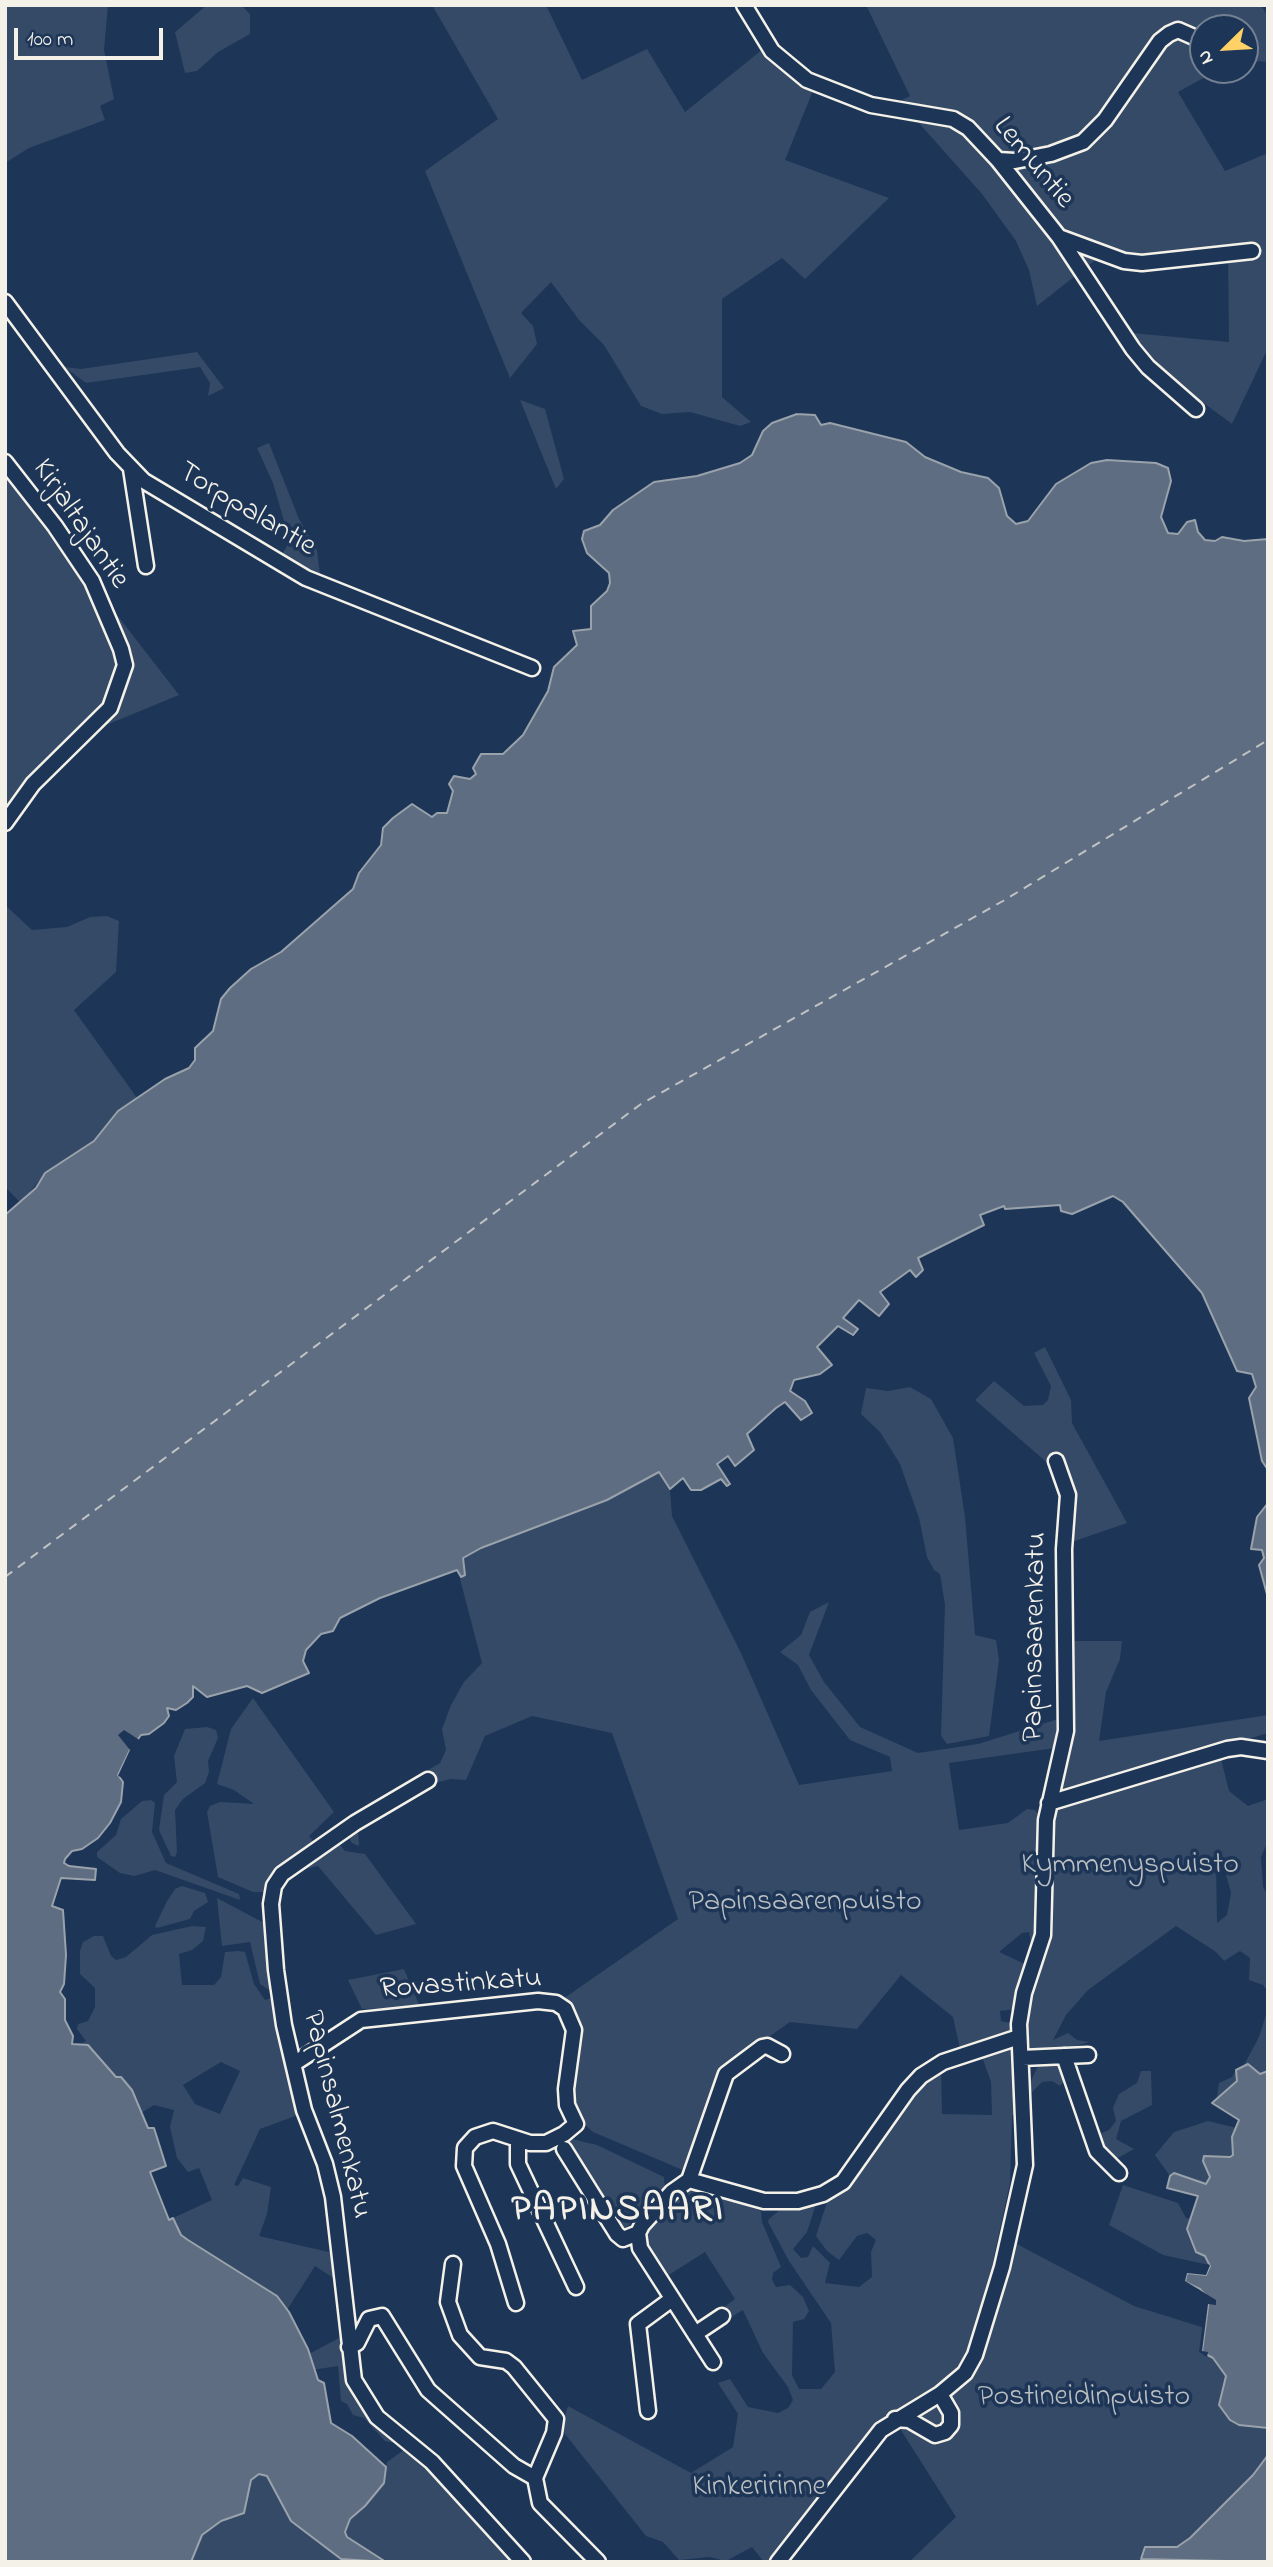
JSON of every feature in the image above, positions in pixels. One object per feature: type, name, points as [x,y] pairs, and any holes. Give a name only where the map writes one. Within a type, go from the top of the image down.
[{"type":"street","name":"Lemuntie","points":[[744,5],[772,51],[807,80],[871,106],[953,120],[968,128],[999,160],[1059,237],[1133,349],[1148,367],[1196,409]]},
{"type":"street","points":[[999,160],[1014,161],[1051,154],[1083,142],[1105,120],[1160,41],[1169,33],[1178,30],[1189,35]]},
{"type":"street","points":[[1059,237],[1124,261],[1142,263],[1252,251]]},
{"type":"street","name":"Torppalantie","points":[[5,302],[131,469],[161,492],[306,578],[532,668]]},
{"type":"street","name":"Kirjaltajantie","points":[[5,462],[55,526],[92,581],[121,649],[125,665],[110,708],[33,784],[5,823]]},
{"type":"street","points":[[131,469],[146,566]]},
{"type":"street","name":"Papinsaarenkatu","points":[[778,2562],[881,2430],[940,2394],[965,2373],[975,2355],[1005,2256],[1024,2175],[1023,2057],[1019,2037],[1024,1993],[1043,1935],[1049,1802],[1066,1731],[1064,1549],[1068,1495],[1056,1461]]},
{"type":"street","points":[[1049,1802],[1227,1749],[1241,1747],[1268,1751]]},
{"type":"street","name":"Papinsalmenkatu","points":[[428,1780],[355,1823],[288,1869],[274,1886],[271,1904],[276,1970],[282,2018],[295,2063],[304,2110],[331,2187],[354,2380],[377,2417],[432,2462],[523,2562]]},
{"type":"street","name":"Rovastinkatu","points":[[295,2063],[360,2021],[550,2002],[565,2009],[574,2030],[566,2088],[567,2105],[576,2124],[564,2134],[545,2143],[519,2140]]},
{"type":"street","points":[[684,2182],[764,2201],[798,2201],[823,2194],[843,2182],[908,2090],[921,2076],[943,2062],[1019,2037]]},
{"type":"street","points":[[564,2149],[617,2234],[624,2239],[638,2233],[647,2219],[684,2182],[726,2074],[762,2047],[767,2046],[782,2054]]},
{"type":"street","points":[[1023,2057],[1088,2055]]},
{"type":"street","points":[[1064,2056],[1097,2151],[1119,2173]]},
{"type":"street","points":[[516,2302],[498,2244],[464,2166],[465,2148],[482,2133],[497,2131],[519,2140],[519,2164],[576,2287]]},
{"type":"street","points":[[638,2233],[640,2248],[713,2362]]},
{"type":"street","points":[[453,2264],[448,2302],[460,2335],[480,2357],[506,2361],[514,2367],[556,2419],[554,2433],[535,2478],[540,2503],[598,2562]]},
{"type":"street","points":[[648,2411],[638,2324],[672,2299]]},
{"type":"street","points":[[349,2347],[357,2343],[369,2319],[382,2316],[428,2390],[514,2466],[535,2478]]},
{"type":"street","points":[[695,2334],[722,2316]]},
{"type":"street","points":[[895,2419],[909,2420],[935,2435],[945,2432],[951,2425],[951,2413],[940,2394]]},
{"type":"green space","points":[[5,5],[108,5],[104,50],[114,99],[100,106],[105,120],[29,148],[5,163]]},
{"type":"green space","points":[[207,5],[241,5],[250,14],[250,34],[218,52],[197,71],[185,73],[175,32]]},
{"type":"green space","points":[[432,5],[546,5],[582,80],[647,49],[685,112],[763,49],[740,5],[753,5],[780,49],[818,78],[785,160],[889,198],[805,279],[782,258],[722,299],[722,397],[751,422],[740,426],[690,412],[662,414],[641,406],[604,345],[579,320],[551,282],[521,313],[533,326],[537,344],[510,378],[425,171],[498,119]]},
{"type":"green space","points":[[866,5],[1261,5],[1268,17],[1268,62],[1259,61],[1259,14],[1189,14],[1189,84],[1193,84],[1178,92],[1225,171],[1268,153],[1268,348],[1232,424],[1186,390],[1157,363],[1132,333],[1229,342],[1228,248],[1138,257],[1108,250],[1037,306],[1029,270],[1016,241],[982,194],[918,122],[892,105],[910,96]]},
{"type":"green space","points":[[197,352],[224,388],[208,396],[210,383],[200,367],[86,383],[64,367],[81,369]]},
{"type":"green space","points":[[520,400],[545,409],[564,479],[556,489]]},
{"type":"green space","points":[[269,443],[299,519],[317,550],[320,575],[281,556],[287,546],[288,535],[273,483],[257,448]]},
{"type":"green space","points":[[5,470],[179,695],[77,737],[5,815]]},
{"type":"green space","points":[[5,905],[32,930],[67,927],[90,917],[107,916],[119,921],[116,972],[74,1010],[137,1098],[118,1111],[94,1141],[45,1173],[21,1203],[5,1187]]},
{"type":"green space","name":"Papinsaarenpuisto","points":[[1045,1347],[1071,1400],[1072,1423],[1127,1523],[1069,1543],[1069,1641],[1122,1641],[1120,1659],[1106,1692],[1099,1741],[1268,1715],[1268,1733],[1058,1796],[1069,1746],[949,1763],[959,1830],[1008,1823],[1027,1809],[1035,1810],[1038,1814],[1038,1914],[1033,1954],[1029,1932],[1022,1933],[999,1952],[1029,1966],[1016,2009],[1000,2011],[1001,2021],[1014,2024],[1010,2034],[960,2049],[953,2017],[901,1975],[857,2029],[790,2022],[722,2070],[685,2171],[593,2132],[582,2122],[572,2100],[579,2040],[560,2001],[678,1919],[612,1733],[532,1716],[485,1736],[466,1780],[451,1779],[430,1784],[358,1829],[359,1846],[352,1843],[348,1836],[369,1805],[440,1763],[446,1750],[442,1729],[451,1705],[464,1682],[482,1663],[460,1579],[465,1575],[457,1547],[647,1440],[683,1478],[670,1490],[672,1516],[741,1653],[799,1785],[892,1771],[890,1757],[850,1740],[811,1690],[798,1665],[780,1652],[801,1635],[810,1612],[829,1602],[809,1655],[824,1682],[860,1727],[918,1753],[978,1744],[1058,1719],[1057,1624],[1061,1624],[1063,1492],[1051,1466],[975,1400],[994,1381],[1024,1406],[1043,1405],[1048,1400],[1051,1386],[1034,1353]]},
{"type":"green space","points":[[910,1387],[931,1399],[953,1438],[965,1517],[975,1635],[996,1640],[999,1660],[989,1736],[947,1744],[941,1736],[945,1605],[940,1574],[934,1570],[927,1557],[919,1518],[900,1464],[880,1432],[861,1414],[866,1388],[888,1391]]},
{"type":"green space","points":[[253,1698],[334,1812],[309,1836],[315,1843],[265,1892],[253,1892],[218,1877],[207,1812],[210,1806],[220,1802],[254,1804],[234,1790],[217,1784],[231,1729]]},
{"type":"green space","points":[[207,1727],[216,1730],[218,1738],[208,1761],[209,1772],[205,1783],[183,1799],[175,1810],[177,1852],[175,1857],[171,1856],[159,1830],[164,1795],[177,1782],[174,1756],[185,1729]]},
{"type":"green space","name":"Kymmenyspuisto","points":[[1220,1755],[1229,1791],[1248,1806],[1268,1799],[1268,1841],[1261,1857],[1263,1886],[1268,1897],[1268,1992],[1263,1985],[1249,1980],[1250,1958],[1240,1951],[1224,1961],[1216,1952],[1176,1926],[1088,1990],[1066,2015],[1053,2040],[1068,2033],[1077,2040],[1090,2042],[1064,2049],[1032,2051],[1024,2036],[1028,2001],[1048,1939],[1052,1809],[1069,1802],[1084,1801]],"holes":[[[1216,1862],[1225,1871],[1231,1893],[1227,1915],[1217,1923]]]},
{"type":"green space","points":[[151,1800],[155,1803],[152,1832],[166,1863],[239,1894],[240,1900],[155,1870],[134,1876],[120,1873],[97,1857],[97,1852],[116,1835],[121,1819],[142,1801]]},
{"type":"green space","points":[[340,1845],[345,1851],[365,1854],[416,1924],[376,1935],[318,1866],[305,1869],[304,1865],[328,1846]]},
{"type":"green space","points":[[182,1886],[205,1893],[208,1902],[194,1911],[190,1919],[157,1928],[155,1926],[167,1901],[175,1889]]},
{"type":"green space","points":[[217,1898],[266,1924],[272,1992],[260,1984],[250,1942],[222,1946]]},
{"type":"green space","points":[[192,1926],[206,1927],[203,1941],[192,1950],[179,1954],[182,1985],[214,1985],[221,1977],[225,1952],[245,1952],[254,1984],[265,2000],[272,1998],[275,2003],[275,2017],[298,2115],[260,2129],[234,2185],[238,2186],[243,2178],[271,2187],[267,2214],[259,2236],[333,2253],[335,2279],[315,2266],[287,2310],[173,2261],[177,2226],[173,2218],[212,2200],[199,2168],[188,2172],[177,2158],[170,2127],[174,2110],[154,2105],[141,2113],[130,2086],[121,2077],[108,2082],[72,2044],[76,2047],[86,2041],[77,2029],[78,2024],[88,2021],[95,2007],[95,1988],[80,1974],[80,1951],[83,1942],[94,1936],[103,1936],[111,1956],[116,1960],[126,1957],[152,1935]],"holes":[[[221,2062],[240,2071],[220,2114],[195,2104],[183,2085]]]},
{"type":"green space","points":[[404,1969],[420,2007],[362,2009],[348,1980]]},
{"type":"green space","points":[[1268,2009],[1268,2102],[1217,2097],[1219,2083],[1232,2077],[1236,2070],[1240,2078],[1257,2078],[1244,2065],[1259,2037]]},
{"type":"green space","name":"Kinkeririnne","points":[[1006,2047],[1015,2051],[1017,2116],[1012,2115],[1010,2183],[993,2261],[1005,2222],[1006,2229],[978,2334],[960,2371],[923,2399],[896,2410],[878,2425],[772,2562],[764,2562],[752,2547],[726,2561],[709,2557],[679,2560],[663,2542],[646,2536],[561,2429],[568,2406],[691,2473],[733,2447],[738,2414],[718,2383],[730,2379],[748,2407],[778,2413],[788,2408],[793,2400],[788,2387],[763,2353],[743,2310],[726,2320],[720,2310],[735,2299],[705,2252],[664,2278],[645,2248],[647,2227],[678,2193],[694,2187],[761,2211],[762,2222],[781,2267],[773,2273],[772,2279],[776,2287],[790,2285],[803,2297],[809,2311],[804,2319],[793,2322],[792,2375],[799,2389],[821,2389],[835,2372],[831,2323],[789,2261],[768,2222],[769,2219],[782,2208],[816,2204],[807,2232],[793,2249],[801,2258],[808,2257],[813,2246],[830,2263],[825,2283],[859,2287],[872,2277],[871,2252],[876,2240],[867,2233],[857,2236],[839,2260],[827,2251],[816,2236],[829,2196],[909,2095],[941,2068],[942,2114],[992,2115],[991,2082],[981,2054]]},
{"type":"green space","points":[[1058,2061],[1063,2068],[1065,2080],[1060,2086],[1052,2081],[1042,2082],[1030,2094],[1030,2083],[1039,2064]]},
{"type":"green space","points":[[1141,2071],[1151,2071],[1152,2105],[1121,2121],[1116,2139],[1134,2149],[1116,2159],[1107,2155],[1097,2135],[1109,2130],[1116,2121],[1113,2108],[1119,2094],[1137,2083]]},
{"type":"green space","points":[[1208,2121],[1245,2130],[1246,2204],[1181,2175],[1170,2176],[1155,2155],[1174,2132]]},
{"type":"green space","points":[[572,2139],[597,2145],[664,2177],[665,2191],[639,2218],[620,2231],[563,2143]]},
{"type":"green space","points":[[1123,2185],[1178,2203],[1186,2218],[1209,2222],[1209,2265],[1163,2255],[1109,2225]]},
{"type":"green space","name":"Postineidinpuisto","points":[[1015,2243],[1134,2306],[1205,2328],[1205,2333],[1268,2344],[1268,2480],[1169,2562],[909,2562],[956,2517],[899,2427],[910,2428],[936,2443],[954,2431],[959,2416],[950,2395],[996,2315],[995,2306]]},
{"type":"green space","points":[[341,2337],[346,2367],[398,2444],[385,2441],[364,2418],[353,2415],[347,2404],[341,2401],[338,2366],[312,2370],[306,2346],[311,2353]]},
{"type":"green space","points":[[933,2406],[944,2412],[945,2420],[942,2425],[925,2423],[918,2416]]},
{"type":"green space","points":[[167,2410],[267,2476],[291,2521],[345,2562],[99,2562]]},
{"type":"green space","points":[[408,2447],[519,2562],[383,2562],[349,2543],[332,2518],[376,2456],[386,2467],[387,2462]]},
{"type":"shaded area","points":[[797,414],[815,415],[821,425],[830,423],[906,442],[925,457],[961,472],[988,478],[999,488],[1007,516],[1016,524],[1028,521],[1056,484],[1091,463],[1107,460],[1156,463],[1168,468],[1171,481],[1161,517],[1168,533],[1178,534],[1187,522],[1195,520],[1198,532],[1205,540],[1215,541],[1222,537],[1244,541],[1268,539],[1268,1470],[1262,1461],[1249,1398],[1256,1387],[1252,1374],[1237,1371],[1202,1293],[1123,1202],[1113,1196],[1072,1214],[1061,1211],[1060,1205],[1005,1209],[1004,1206],[980,1215],[984,1225],[918,1258],[923,1270],[916,1277],[910,1270],[880,1292],[889,1304],[879,1316],[859,1300],[843,1318],[858,1329],[853,1335],[838,1326],[817,1347],[832,1365],[820,1374],[794,1380],[790,1391],[805,1401],[812,1413],[801,1420],[785,1402],[776,1408],[747,1434],[754,1450],[735,1466],[728,1456],[717,1464],[730,1484],[727,1486],[721,1479],[701,1490],[691,1490],[683,1478],[670,1489],[659,1472],[607,1500],[481,1548],[463,1558],[465,1575],[461,1577],[457,1570],[380,1598],[340,1618],[333,1631],[321,1634],[306,1650],[303,1661],[309,1673],[262,1693],[247,1686],[207,1697],[193,1686],[193,1697],[187,1703],[176,1710],[167,1708],[169,1716],[164,1723],[149,1734],[141,1735],[130,1750],[118,1775],[123,1782],[121,1802],[110,1823],[98,1838],[82,1849],[72,1851],[65,1859],[64,1863],[69,1866],[96,1869],[95,1880],[61,1878],[52,1906],[63,1910],[66,1955],[64,1984],[60,1992],[65,1999],[65,2020],[73,2036],[72,2044],[88,2045],[116,2077],[121,2077],[132,2090],[148,2128],[154,2128],[166,2166],[150,2172],[169,2220],[173,2218],[181,2235],[188,2240],[277,2296],[289,2312],[308,2349],[318,2380],[324,2383],[331,2423],[352,2436],[386,2467],[384,2483],[350,2519],[345,2532],[347,2537],[386,2562],[341,2559],[291,2521],[267,2476],[259,2474],[251,2480],[244,2513],[221,2521],[202,2535],[191,2562],[5,2562],[5,1215],[36,1188],[45,1173],[94,1141],[118,1111],[165,1079],[189,1068],[195,1060],[195,1048],[213,1031],[221,999],[251,969],[281,952],[353,889],[359,873],[381,845],[383,828],[393,818],[412,804],[432,817],[437,813],[447,813],[453,791],[449,784],[454,776],[470,779],[476,774],[473,768],[481,754],[503,754],[523,735],[548,691],[554,667],[577,645],[573,631],[591,629],[591,606],[607,591],[610,583],[609,573],[587,553],[582,539],[584,531],[600,525],[613,510],[654,482],[697,476],[740,463],[752,455],[763,431],[772,423]]},
{"type":"shaded area","points":[[1268,1503],[1268,1598],[1259,1565],[1264,1558],[1262,1550],[1251,1549],[1257,1517]]},
{"type":"shaded area","points":[[1248,2064],[1260,2074],[1268,2071],[1268,2428],[1239,2425],[1230,2420],[1219,2405],[1226,2376],[1213,2358],[1202,2352],[1209,2299],[1200,2289],[1185,2282],[1187,2273],[1206,2275],[1210,2266],[1205,2256],[1196,2252],[1187,2229],[1198,2196],[1167,2188],[1170,2176],[1174,2173],[1206,2184],[1210,2177],[1203,2161],[1204,2156],[1233,2155],[1232,2137],[1239,2120],[1212,2103],[1237,2081],[1236,2070]]},
{"type":"shaded area","points":[[1268,2455],[1268,2562],[1141,2559],[1145,2547],[1177,2547],[1190,2538],[1253,2475]]},
{"type":"pier","points":[[124,1730],[141,1741],[132,1752],[121,1777],[118,1776],[130,1750],[118,1735]]},
{"type":"pier","points":[[1207,2264],[1210,2265],[1206,2275],[1187,2273],[1185,2281],[1216,2300],[1216,2305],[1208,2304],[1202,2351],[1208,2352],[1207,2357],[1199,2352],[1206,2299],[1199,2291],[1182,2283],[1185,2271],[1204,2272]]},
{"type":"ferry route","points":[[5,1577],[641,1104],[1003,901],[1268,740]]},
{"type":"district","name":"PAPINSAARI","points":[[618,2213]]}]
